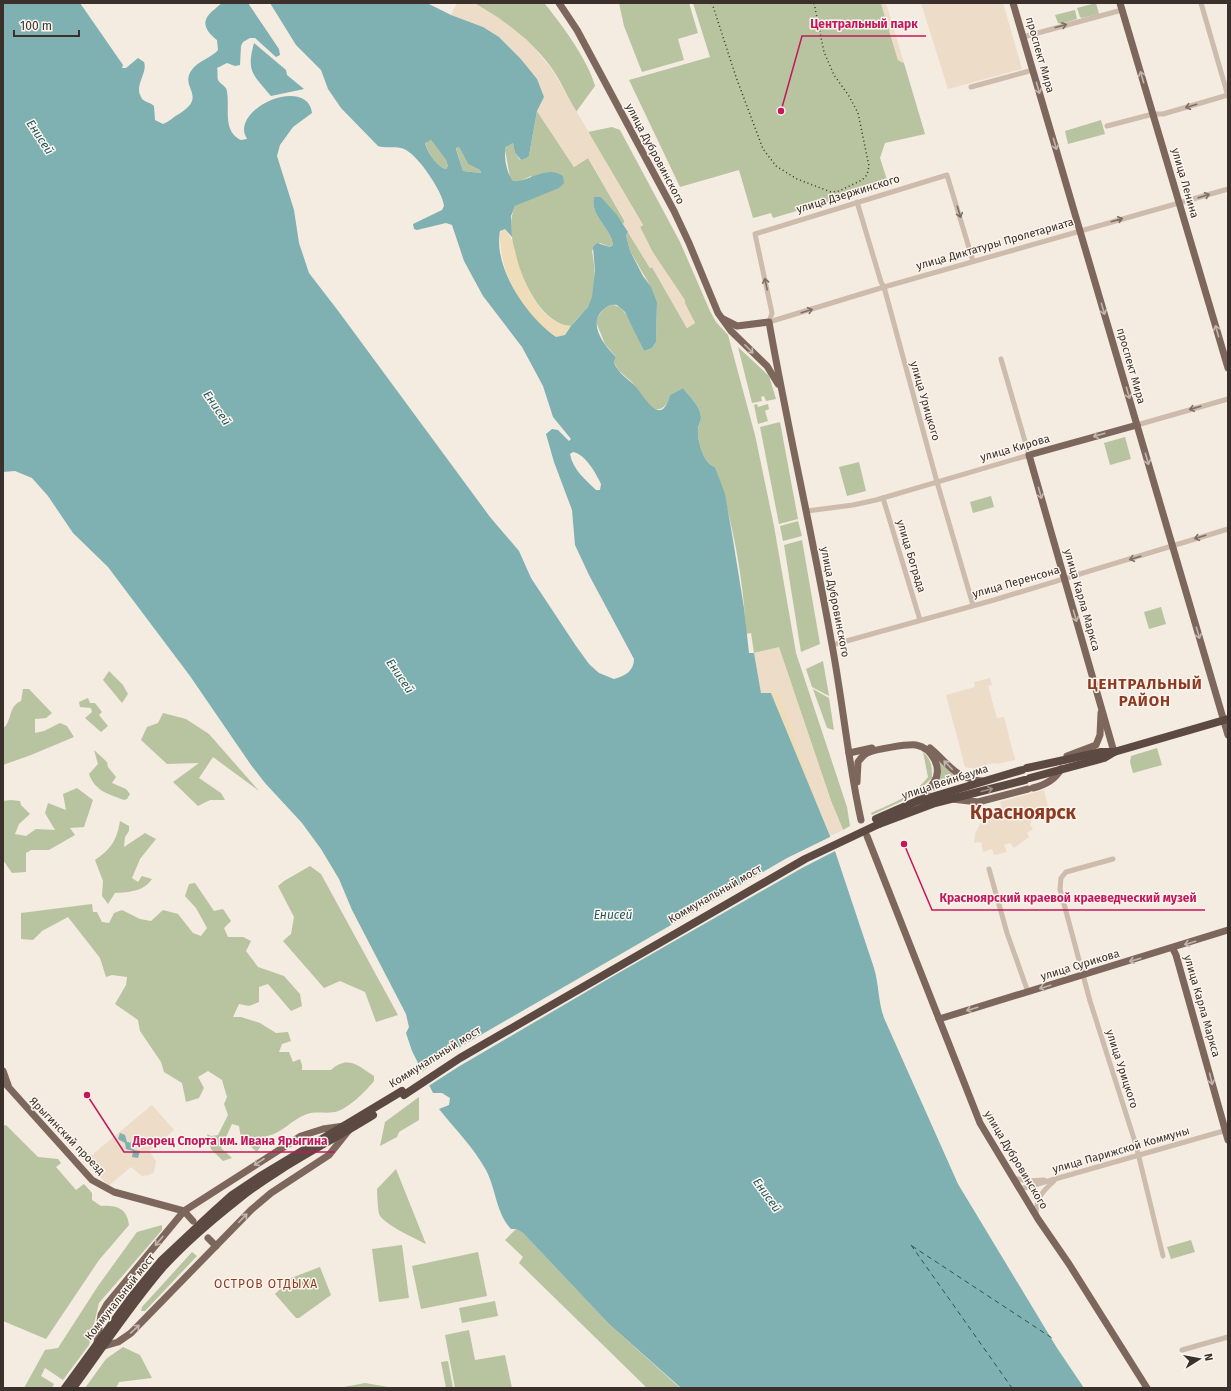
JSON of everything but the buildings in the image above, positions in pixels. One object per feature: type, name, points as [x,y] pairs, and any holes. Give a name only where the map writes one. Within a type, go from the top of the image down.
[{"type":"highway","name":"улица Вейнбаума","points":[[878,822],[914,809],[1104,758],[1114,752],[1226,719]]},
{"type":"highway","name":"улица Вейнбаума","points":[[878,822],[915,802],[982,781],[1025,769],[1101,752],[1114,752]]},
{"type":"highway","name":"Коммунальный мост","points":[[73,1388],[78,1376],[132,1296],[161,1260],[232,1195],[259,1177],[347,1128],[403,1093],[453,1058],[798,859],[878,822]]},
{"type":"highway","name":"Коммунальный мост","points":[[64,1388],[78,1376]]},
{"type":"main road","name":"улица Дубровинского","points":[[558,3],[577,30],[674,211],[713,301],[723,320],[731,331],[767,366],[781,389]]},
{"type":"main road","name":"проспект Мира","points":[[1013,3],[1173,546],[1226,719],[1228,735]]},
{"type":"main road","name":"улица Ленина","points":[[1121,6],[1228,368]]},
{"type":"main road","points":[[723,320],[737,326],[769,322]]},
{"type":"main road","name":"улица Дубровинского","points":[[769,322],[832,645],[848,753],[861,820]]},
{"type":"main road","name":"улица Кирова","points":[[1029,455],[1137,424]]},
{"type":"main road","name":"улица Карла Маркса","points":[[1029,455],[1114,752]]},
{"type":"main road","points":[[1042,765],[1096,745],[1100,735],[1101,705]]},
{"type":"main road","points":[[848,753],[916,741],[929,747],[956,773],[965,778],[982,781]]},
{"type":"main road","points":[[856,798],[858,762],[862,756],[877,751],[917,745],[923,747],[934,757],[937,770],[934,783],[915,802]]},
{"type":"main road","points":[[950,799],[978,802],[1046,784],[1058,774],[1061,769]]},
{"type":"main road","name":"улица Дубровинского","points":[[867,836],[980,1123],[1037,1217],[1069,1264],[1147,1388]]},
{"type":"main road","name":"улица Сурикова","points":[[939,1019],[1228,930]]},
{"type":"main road","name":"улица Карла Маркса","points":[[1173,948],[1227,1130],[1228,1140]]},
{"type":"main road","name":"Ярыгинский проезд","points":[[3,1071],[9,1089]]},
{"type":"main road","name":"Ярыгинский проезд","points":[[3,1081],[92,1180],[114,1192],[184,1211]]},
{"type":"main road","points":[[347,1128],[329,1155],[271,1193],[216,1246],[131,1333],[118,1342],[99,1345],[102,1312],[184,1211],[301,1136],[322,1129],[347,1128]]},
{"type":"main road","points":[[184,1211],[193,1221]]},
{"type":"main road","points":[[208,1238],[216,1246]]},
{"type":"street","points":[[1107,126],[1153,114],[1163,114],[1228,95],[1201,3]]},
{"type":"street","points":[[1023,37],[1121,6]]},
{"type":"street","points":[[971,87],[1033,70]]},
{"type":"street","name":"улица Дзержинского","points":[[755,234],[947,175],[973,261]]},
{"type":"street","name":"улица Диктатуры Пролетариата","points":[[769,322],[884,286],[1228,189]]},
{"type":"street","name":"улица Урицкого","points":[[857,202],[880,282],[884,286],[937,482],[973,605]]},
{"type":"street","name":"улица Дубровинского","points":[[755,234],[772,314],[769,322]]},
{"type":"street","points":[[1002,359],[1029,455]]},
{"type":"street","name":"улица Кирова","points":[[1137,424],[1228,399]]},
{"type":"street","name":"улица Кирова","points":[[807,511],[853,505],[883,498],[1029,455]]},
{"type":"street","name":"улица Бограда","points":[[883,498],[920,620]]},
{"type":"street","name":"улица Перенсона","points":[[832,645],[973,605],[1228,529]]},
{"type":"street","name":"улица Урицкого","points":[[1113,859],[1066,872],[1061,878],[1060,889],[1082,975],[1139,1155],[1163,1256]]},
{"type":"street","points":[[989,869],[1009,939],[1028,992]]},
{"type":"street","name":"улица Парижской Коммуны","points":[[1020,1189],[1227,1130]]},
{"type":"street","points":[[1013,1178],[1027,1181],[1057,1179]]},
{"type":"street","points":[[1037,1217],[1036,1208],[1042,1191],[1057,1179]]},
{"type":"street","points":[[1182,1350],[1228,1337]]},
{"type":"green space","points":[[474,3],[545,4],[581,54],[592,76],[595,86],[576,112],[555,72],[543,57],[506,23]]},
{"type":"green space","points":[[619,3],[689,3],[698,33],[678,39],[684,60],[642,72],[624,26]]},
{"type":"green space","points":[[693,3],[881,3],[898,60],[904,63],[925,134],[885,143],[880,158],[887,180],[873,184],[874,188],[773,218],[771,213],[753,218],[739,170],[680,187],[629,80],[710,57]]},
{"type":"green space","points":[[1096,3],[1099,14],[1082,18],[1080,17],[1077,8]]},
{"type":"green space","points":[[1075,10],[1077,19],[1061,24],[1058,23],[1055,15]]},
{"type":"green space","points":[[537,111],[574,167],[588,158],[625,222],[623,224],[601,197],[594,197],[593,204],[597,216],[608,233],[613,245],[610,247],[600,243],[592,251],[595,272],[593,294],[588,307],[571,326],[557,322],[544,311],[532,296],[516,257],[512,237],[512,220],[515,206],[535,197],[531,176],[518,182],[513,181],[510,177],[505,150],[508,145],[513,143],[515,153],[520,160],[529,156]]},
{"type":"green space","points":[[1101,120],[1105,134],[1068,144],[1065,131]]},
{"type":"green space","points":[[612,127],[620,130],[680,242],[710,311],[716,322],[728,335],[755,435],[774,526],[796,653],[847,807],[850,826],[843,830],[831,801],[779,648],[754,653],[751,633],[746,634],[743,593],[732,528],[715,467],[708,462],[700,446],[698,427],[701,417],[699,409],[683,388],[670,395],[668,402],[664,407],[658,409],[651,408],[632,382],[618,370],[614,362],[616,357],[605,344],[596,322],[603,310],[607,307],[613,305],[619,307],[625,312],[630,320],[644,351],[652,348],[656,342],[657,302],[648,282],[630,251],[626,235],[628,232],[650,268],[652,267],[687,328],[695,323],[652,251],[640,227],[643,225],[588,132]]},
{"type":"green space","points":[[431,140],[446,160],[448,166],[446,169],[436,162],[428,150],[425,142]]},
{"type":"green space","points":[[459,147],[468,164],[480,170],[481,173],[463,171],[456,148]]},
{"type":"green space","points":[[738,347],[769,376],[776,399],[766,401],[764,396],[761,397],[762,401],[752,403]]},
{"type":"green space","points":[[757,404],[758,407],[768,404],[769,409],[765,411],[768,421],[758,424],[754,405]]},
{"type":"green space","points":[[780,422],[798,519],[779,524],[760,427]]},
{"type":"green space","points":[[1125,437],[1131,459],[1110,465],[1104,443]]},
{"type":"green space","points":[[859,462],[866,491],[847,496],[839,467]]},
{"type":"green space","points":[[991,496],[994,507],[973,513],[970,502]]},
{"type":"green space","points":[[798,521],[802,536],[783,541],[780,526]]},
{"type":"green space","points":[[802,540],[820,644],[801,652],[784,545]]},
{"type":"green space","points":[[1161,607],[1166,624],[1149,629],[1144,612]]},
{"type":"green space","points":[[823,661],[829,696],[812,687],[806,669]]},
{"type":"green space","points":[[109,671],[123,685],[128,694],[122,703],[103,680]]},
{"type":"green space","points":[[23,689],[29,689],[52,713],[46,718],[35,719],[35,733],[44,731],[60,723],[67,726],[74,737],[3,765],[3,727],[7,724],[14,706],[21,701]]},
{"type":"green space","points":[[813,689],[829,698],[834,730],[827,728]]},
{"type":"green space","points":[[88,698],[90,703],[95,703],[102,712],[99,715],[108,726],[101,732],[85,718],[92,712],[91,708],[80,707],[79,702]]},
{"type":"green space","points":[[163,713],[186,719],[209,734],[259,791],[213,757],[199,778],[221,793],[225,800],[210,800],[198,806],[173,782],[199,763],[167,764],[141,740],[147,727],[158,723]]},
{"type":"green space","points":[[1157,748],[1162,765],[1133,773],[1130,762],[1131,756]]},
{"type":"green space","points":[[94,750],[107,762],[108,767],[116,777],[112,783],[126,789],[130,794],[127,799],[124,800],[103,791],[98,788],[92,780],[89,774],[98,764]]},
{"type":"green space","points":[[923,752],[931,764],[932,778],[913,796],[872,815],[871,813],[910,794],[928,777]]},
{"type":"green space","points":[[937,760],[955,776],[962,779],[928,793],[933,786]]},
{"type":"green space","points":[[77,788],[93,800],[84,827],[70,828],[75,835],[49,850],[31,850],[26,853],[26,872],[12,873],[3,860],[3,801],[20,801],[21,805],[30,814],[19,824],[15,834],[26,836],[36,829],[55,830],[45,813],[48,803],[66,810],[63,794]]},
{"type":"green space","points":[[120,821],[129,826],[129,831],[125,837],[124,847],[145,833],[156,839],[140,859],[132,878],[138,882],[142,876],[152,879],[140,889],[130,892],[115,893],[108,904],[102,896],[103,881],[95,860],[112,844],[117,834]]},
{"type":"green space","points":[[310,866],[321,874],[398,1015],[376,1022],[365,992],[340,981],[324,988],[283,941],[291,934],[294,917],[278,886]]},
{"type":"green space","points":[[195,883],[214,911],[223,909],[231,921],[224,928],[228,937],[243,937],[251,941],[246,951],[258,967],[284,976],[300,994],[302,1006],[291,1011],[268,984],[259,987],[259,1002],[249,1006],[239,1004],[233,1017],[241,1017],[260,1023],[276,1033],[288,1032],[291,1041],[282,1044],[279,1052],[289,1052],[293,1062],[300,1059],[302,1070],[331,1070],[337,1065],[348,1062],[359,1066],[374,1076],[374,1081],[371,1085],[345,1107],[335,1112],[310,1113],[302,1116],[278,1132],[267,1136],[257,1152],[241,1138],[239,1126],[232,1124],[221,1148],[232,1158],[223,1161],[211,1149],[207,1134],[211,1136],[218,1135],[228,1115],[224,1104],[227,1097],[222,1080],[208,1071],[198,1077],[204,1088],[199,1098],[186,1102],[182,1083],[164,1072],[161,1062],[140,1031],[138,1020],[115,1004],[126,985],[127,977],[112,975],[106,977],[100,958],[68,917],[42,931],[33,940],[21,939],[21,913],[92,904],[93,912],[97,912],[102,922],[109,923],[114,913],[122,910],[140,919],[151,921],[163,910],[178,914],[193,933],[201,936],[207,928],[196,908],[185,896],[189,884]]},
{"type":"green space","points":[[419,1097],[419,1120],[399,1132],[397,1137],[380,1146],[385,1122]]},
{"type":"green space","points":[[6,1125],[38,1157],[58,1159],[61,1163],[56,1167],[76,1190],[84,1184],[92,1193],[92,1200],[101,1206],[111,1206],[120,1209],[128,1219],[129,1225],[99,1260],[46,1339],[3,1321],[3,1126]]},
{"type":"green space","points":[[396,1169],[426,1244],[393,1227],[379,1214],[377,1189]]},
{"type":"green space","points":[[162,1225],[162,1230],[99,1303],[89,1345],[63,1380],[45,1368],[41,1376],[54,1384],[52,1388],[24,1388],[45,1350],[58,1348],[98,1286],[137,1232]]},
{"type":"green space","points":[[516,1229],[523,1233],[609,1324],[680,1388],[647,1388],[519,1263],[523,1257],[505,1240]]},
{"type":"green space","points":[[1191,1240],[1195,1252],[1171,1259],[1167,1247]]},
{"type":"green space","points":[[402,1245],[409,1298],[379,1302],[372,1249]]},
{"type":"green space","points":[[192,1252],[197,1256],[145,1311],[141,1311],[142,1307]]},
{"type":"green space","points":[[478,1252],[487,1296],[421,1309],[412,1266]]},
{"type":"green space","points":[[320,1267],[331,1295],[299,1318],[296,1318],[275,1294],[291,1278]]},
{"type":"green space","points":[[495,1301],[498,1316],[462,1323],[459,1308]]},
{"type":"green space","points":[[469,1330],[475,1360],[505,1355],[512,1388],[455,1388],[445,1335]]},
{"type":"green space","points":[[123,1347],[140,1355],[152,1378],[119,1382],[116,1388],[85,1388],[106,1359]]},
{"type":"green space","points":[[448,1361],[453,1388],[446,1388],[441,1362]]},
{"type":"green space","points":[[365,1383],[394,1388],[339,1388]]},
{"type":"sand","points":[[503,229],[505,229],[511,238],[523,278],[538,305],[553,320],[561,324],[571,326],[565,335],[556,337],[545,329],[518,298],[503,260],[500,233]]},
{"type":"sand","points":[[771,693],[779,693],[830,836]]},
{"type":"shaded area","points":[[457,3],[474,3],[499,18],[527,40],[551,68],[643,225],[640,227],[652,251],[685,300],[695,323],[687,328],[652,267],[650,268],[623,224],[625,221],[588,158],[574,167],[537,111],[544,97],[520,58],[499,37],[483,27],[451,15]]},
{"type":"shaded area","points":[[881,3],[886,3],[904,63],[898,60]]},
{"type":"shaded area","points":[[921,3],[1003,3],[1022,69],[948,89]]},
{"type":"shaded area","points":[[779,647],[831,801],[843,830],[830,836],[779,693],[761,693],[754,653]]},
{"type":"shaded area","points":[[990,678],[992,685],[988,686],[997,718],[1004,717],[1015,760],[997,764],[989,764],[977,769],[965,767],[946,695],[975,687],[974,682]]},
{"type":"shaded area","points":[[1044,790],[1048,807],[1035,811],[1030,825],[1033,829],[1027,833],[1029,837],[1014,848],[1010,843],[1004,845],[1007,852],[994,855],[992,849],[983,852],[981,842],[974,843],[975,834],[981,822],[988,816],[998,811],[998,808],[1002,807],[1000,802]]},
{"type":"shaded area","points":[[152,1105],[174,1130],[149,1151],[156,1161],[154,1172],[149,1175],[142,1176],[131,1167],[108,1186],[86,1160]]},
{"type":"water","name":"Енисей","points":[[3,3],[80,3],[123,65],[122,68],[126,68],[138,58],[144,62],[145,66],[139,93],[143,100],[154,106],[155,120],[163,124],[187,108],[192,102],[193,97],[189,82],[191,71],[197,64],[218,50],[217,40],[207,29],[207,17],[223,3],[248,3],[279,49],[280,55],[276,57],[255,38],[250,38],[243,42],[241,46],[240,65],[235,66],[227,63],[217,68],[218,80],[227,90],[228,119],[231,131],[241,140],[247,139],[244,130],[247,120],[254,111],[264,103],[276,98],[289,96],[300,97],[308,103],[312,113],[293,127],[280,145],[277,156],[294,210],[299,243],[309,273],[490,517],[519,551],[531,578],[589,664],[599,673],[614,679],[631,670],[634,659],[589,575],[575,545],[572,510],[554,462],[546,434],[552,429],[558,430],[569,441],[571,439],[553,417],[543,386],[522,347],[483,296],[464,261],[452,225],[446,223],[417,230],[414,229],[413,224],[442,210],[444,206],[443,200],[435,184],[430,175],[411,154],[400,148],[378,146],[341,108],[328,89],[321,70],[296,45],[270,3],[427,3],[451,15],[483,27],[499,37],[520,58],[537,79],[544,97],[537,111],[529,156],[521,160],[515,153],[513,143],[506,147],[505,160],[507,170],[513,181],[519,181],[550,172],[563,176],[564,183],[559,188],[515,206],[511,216],[512,237],[505,229],[500,231],[499,245],[507,276],[514,290],[534,317],[556,337],[565,335],[588,307],[592,297],[595,271],[593,247],[597,243],[610,247],[613,245],[608,233],[597,216],[593,204],[594,197],[601,197],[617,215],[628,232],[626,235],[630,251],[643,276],[651,287],[657,302],[656,342],[652,348],[644,351],[625,312],[617,305],[608,306],[599,316],[597,328],[599,335],[616,357],[614,362],[618,369],[636,387],[653,408],[658,410],[662,409],[666,405],[670,395],[683,388],[699,409],[701,417],[698,427],[700,446],[708,462],[715,467],[725,494],[744,608],[749,653],[754,653],[761,693],[771,693],[830,836],[874,968],[884,1018],[958,1184],[1057,1348],[1084,1388],[681,1388],[609,1324],[523,1233],[516,1229],[511,1229],[506,1223],[502,1216],[486,1170],[470,1146],[439,1109],[449,1105],[450,1098],[442,1093],[433,1093],[412,1051],[406,1033],[409,1027],[406,1014],[352,910],[339,879],[321,849],[302,823],[265,783],[251,765],[190,676],[108,567],[73,533],[48,496],[32,478],[15,471],[3,472]],"holes":[[[431,140],[446,160],[448,166],[446,169],[436,162],[428,150],[425,143]],[[459,147],[468,164],[480,170],[481,173],[463,171],[456,149]],[[573,452],[577,453],[586,460],[601,484],[600,490],[596,490],[580,474],[574,465],[570,454]]]},
{"type":"water","points":[[254,43],[286,70],[287,75],[304,89],[271,96],[260,83],[251,67]]},
{"type":"water","points":[[120,1133],[125,1135],[127,1142],[132,1143],[134,1150],[140,1151],[138,1158],[132,1157],[133,1151],[126,1149],[125,1143],[118,1139]]},
{"type":"pier","points":[[832,836],[837,850],[802,868],[615,975],[458,1067],[427,1087],[420,1073],[441,1058],[787,858]]},
{"type":"ferry route","points":[[911,1245],[1012,1388]]},
{"type":"ferry route","points":[[912,1246],[1052,1338]]},
{"type":"railway","points":[[712,3],[736,77],[763,149],[776,166],[797,179],[831,192],[839,191],[862,180],[867,175],[869,166],[858,113],[849,96],[834,75],[824,52],[814,3]]},
{"type":"place","name":"Центральный парк","points":[[781,111]]},
{"type":"place","name":"Красноярский краевой краеведческий музей","points":[[904,844]]},
{"type":"place","name":"Дворец Спорта им. Ивана Ярыгина","points":[[87,1095]]},
{"type":"district","name":"ЦЕНТРАЛЬНЫЙ РАЙОН","points":[[1145,692]]},
{"type":"district","name":"Красноярск","points":[[1023,812]]},
{"type":"district","name":"ОСТРОВ ОТДЫХА","points":[[266,1284]]}]
